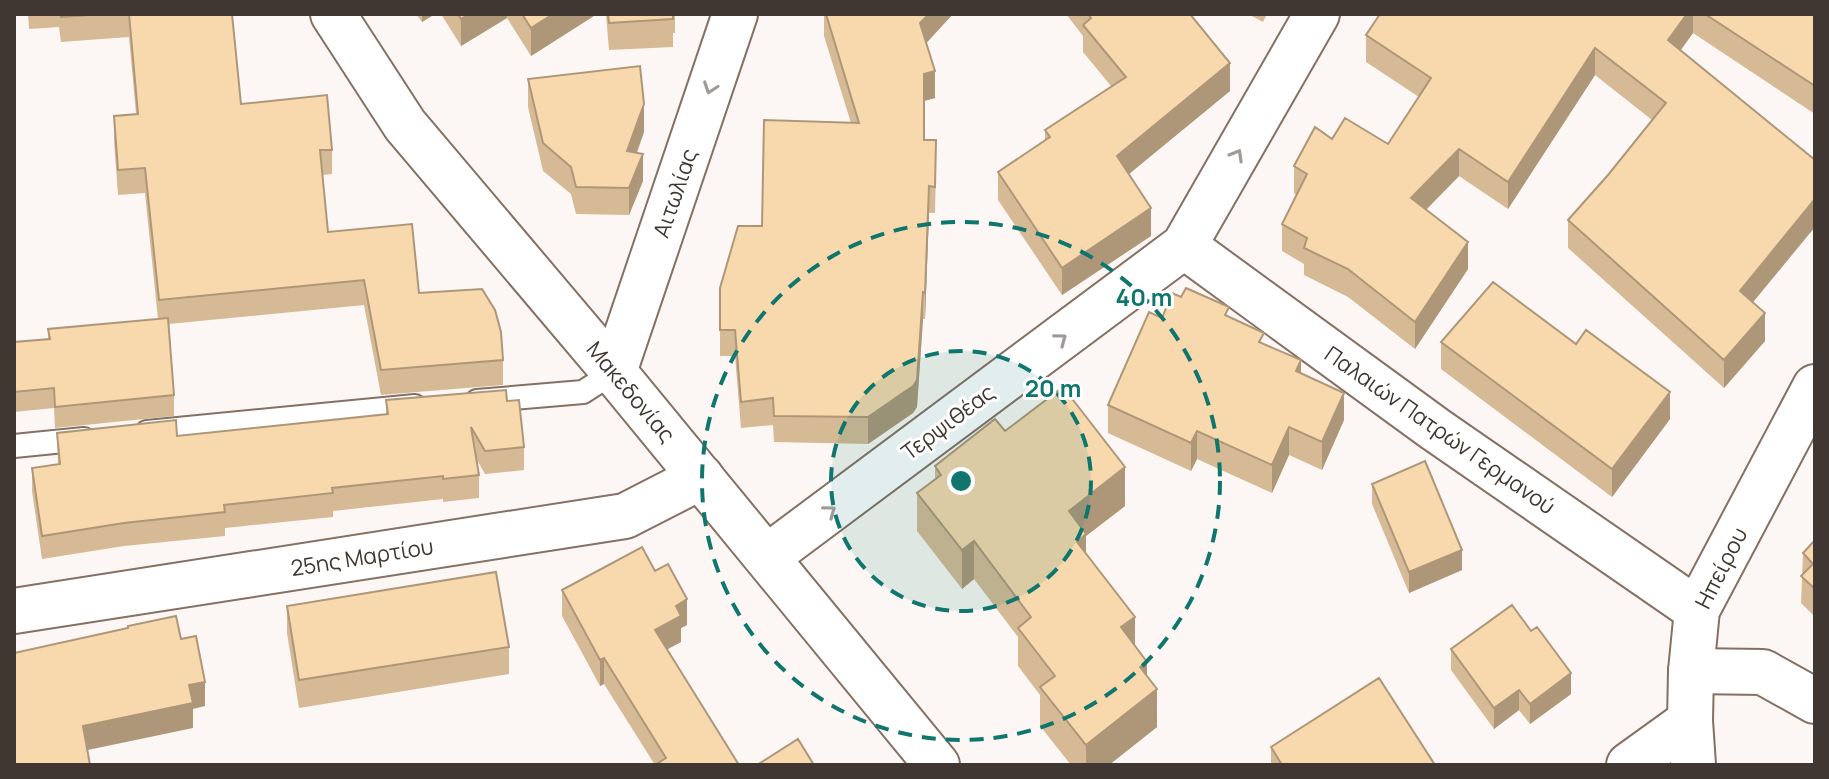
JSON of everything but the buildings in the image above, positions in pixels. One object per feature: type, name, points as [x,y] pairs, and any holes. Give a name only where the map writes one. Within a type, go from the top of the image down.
[{"type":"street","name":"Μακεδονίας","points":[[333,14],[405,125],[614,372],[937,765]]},
{"type":"street","name":"Αιτωλίας","points":[[614,372],[735,14]]},
{"type":"street","name":"Τερψιθέας","points":[[767,557],[1184,246],[1317,14]]},
{"type":"street","name":"Παλαιών Πατρών Γερμανού","points":[[1184,246],[1435,429],[1697,610]]},
{"type":"street","name":"Ηπείρου","points":[[1693,765],[1691,671],[1697,610],[1815,387]]},
{"type":"street","name":"25ης Μαρτίου","points":[[14,611],[625,516],[701,477]]},
{"type":"street","points":[[1691,671],[1763,672],[1815,701]]},
{"type":"street","points":[[1629,765],[1690,721]]},
{"type":"lane","points":[[462,402],[583,392],[614,372]]},
{"type":"lane","points":[[14,446],[432,405]]}]
